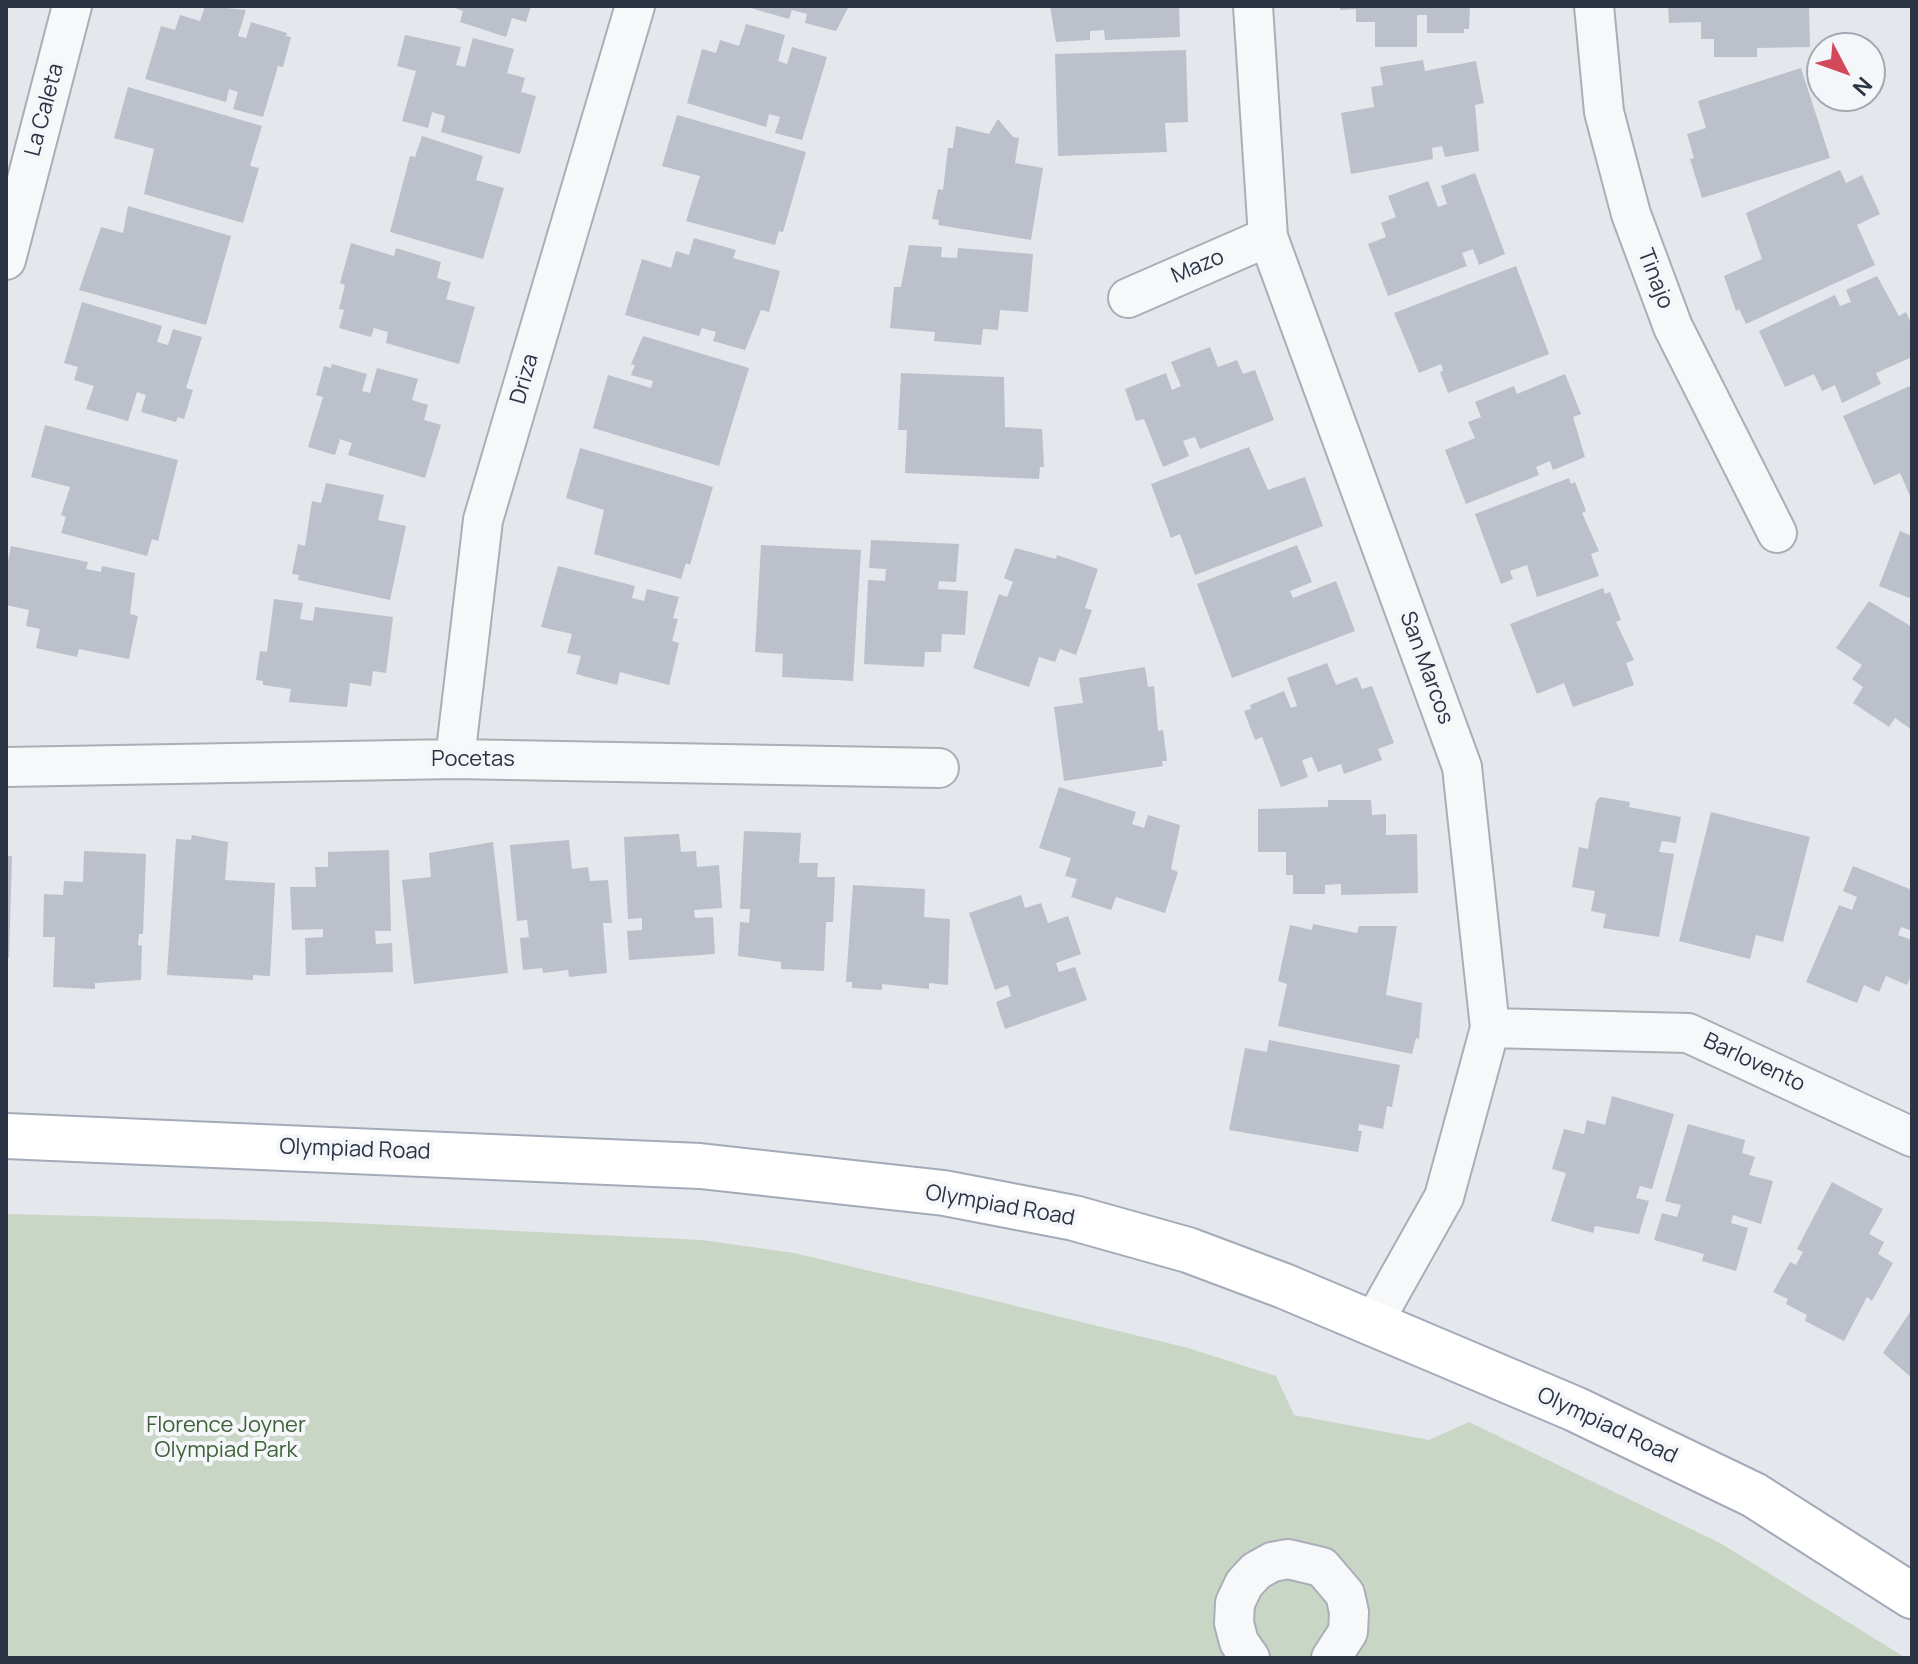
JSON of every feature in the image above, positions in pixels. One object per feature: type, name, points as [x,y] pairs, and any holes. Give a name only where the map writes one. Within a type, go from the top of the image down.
[{"type":"main road","name":"Olympiad Road","points":[[6,1136],[700,1166],[944,1193],[1074,1218],[1188,1250],[1575,1409],[1754,1495],[1912,1596]]},
{"type":"street","name":"La Caleta","points":[[6,260],[72,6]]},
{"type":"street","name":"Driza","points":[[455,759],[483,520],[635,6]]},
{"type":"street","name":"San Marcos","points":[[1253,6],[1268,237],[1462,767],[1490,1028],[1444,1197],[1372,1325]]},
{"type":"street","name":"Tinajo","points":[[1594,6],[1604,112],[1631,214],[1673,327],[1777,533]]},
{"type":"street","name":"Mazo","points":[[1128,298],[1268,237]]},
{"type":"street","name":"Pocetas","points":[[6,767],[455,759],[939,768]]},
{"type":"street","name":"Barlovento","points":[[1490,1028],[1688,1033],[1912,1137]]},
{"type":"street","points":[[1250,1658],[1239,1642],[1234,1623],[1235,1603],[1244,1584],[1256,1571],[1272,1562],[1288,1559],[1322,1567],[1345,1594],[1349,1612],[1348,1632],[1331,1658]]},
{"type":"green space","name":"Florence Joyner Olympiad Park","points":[[6,1214],[330,1222],[702,1240],[794,1253],[1188,1348],[1276,1376],[1294,1415],[1429,1440],[1469,1422],[1720,1543],[1906,1658],[6,1658]]},
{"type":"building","points":[[205,6],[246,10],[238,36],[246,38],[251,22],[291,37],[283,67],[278,66],[263,117],[233,109],[238,92],[229,89],[226,102],[145,79],[161,26],[175,30],[180,15],[200,21]]},
{"type":"building","points":[[450,6],[531,6],[526,22],[512,18],[506,37],[460,22],[463,11]]},
{"type":"building","points":[[849,6],[836,31],[805,23],[807,14],[792,10],[789,19],[747,7]]},
{"type":"building","points":[[1050,6],[1179,6],[1180,37],[1105,40],[1104,30],[1090,31],[1090,40],[1056,42]]},
{"type":"building","points":[[1340,6],[1470,6],[1469,29],[1464,29],[1464,33],[1427,33],[1427,15],[1417,15],[1417,47],[1375,47],[1375,22],[1356,22],[1356,9],[1340,10]]},
{"type":"building","points":[[1668,6],[1809,6],[1810,32],[1806,32],[1806,47],[1757,48],[1757,57],[1714,57],[1714,39],[1701,39],[1701,22],[1669,23]]},
{"type":"building","points":[[746,24],[785,35],[778,61],[787,64],[792,47],[827,57],[802,140],[775,133],[780,117],[769,114],[766,127],[687,103],[702,49],[716,53],[720,40],[739,46]]},
{"type":"building","points":[[405,35],[461,47],[456,65],[465,67],[473,38],[514,49],[507,73],[525,78],[521,92],[536,96],[520,154],[441,132],[445,116],[432,112],[428,128],[402,121],[416,71],[397,66]]},
{"type":"building","points":[[1186,50],[1188,122],[1165,123],[1167,152],[1058,156],[1055,54]]},
{"type":"building","points":[[1423,60],[1425,71],[1476,61],[1484,103],[1475,105],[1479,151],[1445,157],[1442,146],[1432,148],[1433,159],[1351,174],[1341,113],[1374,107],[1371,87],[1383,85],[1380,67]]},
{"type":"building","points":[[1801,68],[1806,84],[1806,112],[1815,112],[1830,158],[1702,198],[1690,159],[1694,158],[1687,134],[1706,128],[1698,101]]},
{"type":"building","points":[[128,87],[262,126],[250,166],[259,168],[243,223],[144,194],[154,149],[114,138]]},
{"type":"building","points":[[677,115],[806,152],[783,232],[779,231],[775,245],[686,221],[700,176],[662,166]]},
{"type":"building","points":[[998,119],[1013,137],[1019,138],[1015,163],[1043,168],[1031,240],[938,225],[939,220],[932,219],[938,189],[943,190],[948,148],[953,148],[956,126],[989,134]]},
{"type":"building","points":[[422,136],[483,156],[476,180],[504,188],[483,259],[390,232],[410,156],[415,157]]},
{"type":"building","points":[[1840,170],[1846,183],[1862,175],[1880,214],[1857,225],[1875,265],[1746,324],[1739,309],[1736,311],[1724,276],[1762,259],[1746,213]]},
{"type":"building","points":[[1475,173],[1505,254],[1479,265],[1473,249],[1462,253],[1467,266],[1388,296],[1368,244],[1386,237],[1381,223],[1396,217],[1388,196],[1428,181],[1438,207],[1447,204],[1441,186]]},
{"type":"building","points":[[128,206],[231,236],[206,325],[79,290],[101,227],[123,233]]},
{"type":"building","points":[[694,238],[736,250],[733,258],[780,271],[769,312],[761,310],[745,350],[713,341],[716,332],[702,328],[699,336],[625,315],[642,259],[671,268],[676,251],[689,255]]},
{"type":"building","points":[[351,243],[394,256],[396,248],[441,262],[437,278],[451,282],[446,299],[475,307],[459,364],[386,343],[388,332],[374,328],[371,337],[339,328],[344,310],[339,309],[345,285],[340,283]]},
{"type":"building","points":[[909,245],[942,247],[941,257],[957,258],[958,248],[1033,254],[1028,312],[1000,310],[998,330],[983,329],[981,345],[934,341],[935,332],[890,328],[894,287],[901,287]]},
{"type":"building","points":[[1516,266],[1549,354],[1448,393],[1440,372],[1443,371],[1441,364],[1419,373],[1394,313]]},
{"type":"building","points":[[1877,276],[1899,316],[1906,312],[1912,326],[1912,357],[1876,373],[1881,384],[1842,403],[1835,385],[1822,391],[1814,374],[1785,387],[1759,331],[1835,295],[1840,306],[1851,302],[1846,290]]},
{"type":"building","points":[[82,302],[162,326],[157,342],[168,345],[173,329],[202,337],[186,388],[193,390],[184,419],[178,417],[176,422],[141,412],[146,395],[137,392],[128,421],[86,409],[94,386],[74,380],[78,367],[64,363]]},
{"type":"building","points":[[643,336],[749,368],[719,466],[593,428],[608,375],[651,388],[653,381],[631,375],[635,365],[631,364]]},
{"type":"building","points":[[1210,347],[1218,367],[1237,360],[1243,374],[1255,370],[1274,420],[1200,449],[1195,437],[1183,441],[1189,456],[1163,467],[1144,419],[1136,421],[1125,389],[1166,373],[1172,390],[1181,386],[1171,362]]},
{"type":"building","points":[[332,364],[367,374],[362,391],[370,393],[377,368],[418,379],[412,400],[428,405],[424,420],[441,425],[425,478],[348,455],[352,443],[340,439],[335,455],[308,447],[323,397],[316,395],[324,366],[331,368]]},
{"type":"building","points":[[901,373],[1004,377],[1005,427],[1042,429],[1044,467],[1040,467],[1039,479],[905,473],[907,430],[898,430]]},
{"type":"building","points":[[1565,374],[1581,414],[1573,417],[1585,457],[1553,470],[1550,461],[1536,467],[1539,475],[1466,504],[1445,450],[1475,438],[1468,422],[1481,417],[1475,402],[1514,386],[1517,394]]},
{"type":"building","points":[[1912,385],[1910,496],[1900,473],[1874,485],[1843,416]]},
{"type":"building","points":[[45,425],[178,460],[158,541],[152,539],[147,556],[61,533],[66,517],[61,515],[70,487],[31,477]]},
{"type":"building","points":[[1249,447],[1268,490],[1305,477],[1323,526],[1195,575],[1180,534],[1171,538],[1151,484]]},
{"type":"building","points":[[580,448],[713,487],[690,565],[686,563],[681,579],[594,554],[604,510],[566,498]]},
{"type":"building","points":[[1569,478],[1571,484],[1575,482],[1586,511],[1582,513],[1599,551],[1591,554],[1599,576],[1537,597],[1527,565],[1510,571],[1513,579],[1501,584],[1475,514]]},
{"type":"building","points":[[326,483],[384,495],[378,520],[406,526],[390,600],[298,580],[299,575],[292,574],[298,544],[305,546],[312,501],[321,503]]},
{"type":"building","points":[[1900,531],[1912,536],[1912,599],[1879,586]]},
{"type":"building","points":[[871,540],[959,544],[956,582],[939,581],[938,589],[968,591],[965,635],[942,634],[941,652],[925,652],[924,667],[864,664],[868,580],[885,581],[886,569],[869,568]]},
{"type":"building","points":[[761,545],[861,550],[853,681],[782,677],[783,654],[755,652]]},
{"type":"building","points":[[1297,545],[1312,582],[1290,591],[1293,598],[1336,581],[1355,631],[1232,678],[1197,584]]},
{"type":"building","points":[[11,546],[88,562],[86,569],[101,572],[102,566],[135,573],[130,614],[138,616],[129,659],[79,649],[77,657],[36,648],[40,629],[26,626],[29,610],[6,605],[6,571]]},
{"type":"building","points":[[1015,548],[1056,559],[1057,555],[1098,569],[1085,608],[1092,610],[1076,655],[1060,649],[1055,662],[1039,657],[1029,687],[973,668],[999,594],[1007,597],[1013,582],[1004,578]]},
{"type":"building","points":[[558,566],[635,586],[632,598],[644,601],[647,589],[679,597],[673,618],[678,619],[672,641],[679,643],[669,685],[620,672],[617,685],[576,674],[581,656],[567,653],[572,634],[541,627]]},
{"type":"building","points":[[1603,588],[1605,594],[1610,592],[1621,620],[1616,622],[1634,660],[1626,663],[1634,685],[1573,707],[1564,683],[1537,694],[1510,624]]},
{"type":"building","points":[[274,599],[303,603],[300,619],[313,621],[315,607],[393,617],[386,673],[373,671],[371,686],[350,683],[347,707],[289,702],[291,689],[263,685],[263,681],[256,680],[260,651],[267,652]]},
{"type":"building","points":[[1869,601],[1912,627],[1912,730],[1895,718],[1889,727],[1853,703],[1863,687],[1852,679],[1862,665],[1836,648]]},
{"type":"building","points":[[1327,663],[1336,685],[1357,677],[1362,689],[1372,686],[1394,743],[1378,749],[1382,760],[1344,774],[1341,764],[1318,772],[1312,757],[1302,760],[1308,777],[1281,787],[1262,737],[1255,740],[1244,711],[1251,709],[1250,705],[1284,691],[1291,708],[1297,706],[1287,678]]},
{"type":"building","points":[[1145,667],[1148,687],[1154,686],[1158,731],[1163,730],[1167,761],[1162,761],[1163,766],[1064,781],[1054,707],[1083,703],[1079,678]]},
{"type":"building","points":[[1059,787],[1136,812],[1132,824],[1144,828],[1148,815],[1180,825],[1171,869],[1178,872],[1165,913],[1116,897],[1111,910],[1071,897],[1077,879],[1065,876],[1071,858],[1039,848]]},
{"type":"building","points":[[1600,797],[1630,802],[1629,807],[1681,817],[1676,843],[1662,841],[1659,852],[1674,854],[1659,937],[1603,928],[1606,914],[1591,911],[1595,891],[1572,887],[1579,847],[1588,849],[1596,802]]},
{"type":"building","points":[[1328,800],[1371,800],[1372,815],[1386,814],[1386,835],[1417,834],[1418,893],[1341,895],[1341,884],[1325,885],[1325,894],[1293,894],[1293,875],[1286,875],[1286,852],[1258,852],[1258,809],[1328,807]]},
{"type":"building","points":[[1711,812],[1810,837],[1783,942],[1756,935],[1750,959],[1679,941]]},
{"type":"building","points":[[744,831],[801,833],[799,863],[818,863],[817,877],[835,877],[833,922],[826,922],[824,971],[781,969],[781,962],[738,956],[740,922],[749,923],[750,909],[740,909]]},
{"type":"building","points":[[679,834],[681,852],[696,851],[697,867],[719,865],[722,908],[694,910],[695,918],[713,917],[715,954],[629,960],[627,931],[642,930],[642,918],[628,919],[624,837]]},
{"type":"building","points":[[192,835],[228,842],[225,880],[275,883],[270,976],[253,975],[253,980],[167,975],[176,839],[191,840]]},
{"type":"building","points":[[569,840],[572,869],[588,867],[590,881],[608,880],[612,923],[603,923],[607,973],[569,977],[568,970],[543,973],[542,968],[523,970],[520,938],[529,937],[527,920],[517,921],[510,845]]},
{"type":"building","points":[[493,842],[508,973],[414,984],[402,880],[431,877],[429,853]]},
{"type":"building","points":[[389,850],[391,931],[375,931],[376,944],[392,943],[393,972],[306,975],[305,938],[323,937],[323,929],[292,930],[290,887],[316,887],[315,867],[328,867],[328,852]]},
{"type":"building","points":[[84,851],[146,854],[143,934],[139,934],[138,945],[142,946],[141,980],[95,983],[95,989],[53,987],[55,937],[43,937],[44,894],[63,895],[64,881],[83,882]]},
{"type":"building","points":[[6,856],[12,856],[9,958],[6,958]]},
{"type":"building","points":[[1853,866],[1912,890],[1912,931],[1901,927],[1898,935],[1912,940],[1912,973],[1907,985],[1886,976],[1879,992],[1864,985],[1857,1003],[1806,982],[1839,905],[1852,910],[1857,897],[1843,891]]},
{"type":"building","points":[[853,885],[925,889],[924,917],[950,919],[948,985],[929,983],[929,989],[882,984],[882,990],[852,988],[852,982],[846,982]]},
{"type":"building","points":[[1021,895],[1025,908],[1041,903],[1048,923],[1068,916],[1081,954],[1056,963],[1059,972],[1075,967],[1087,1000],[1005,1029],[996,1002],[1011,996],[1008,985],[995,990],[969,913]]},
{"type":"building","points":[[1313,924],[1357,933],[1359,926],[1397,926],[1386,995],[1422,1003],[1419,1039],[1416,1038],[1412,1054],[1278,1026],[1287,984],[1278,981],[1290,925],[1312,930]]},
{"type":"building","points":[[1269,1040],[1400,1065],[1392,1107],[1387,1106],[1383,1129],[1359,1124],[1358,1131],[1362,1131],[1358,1152],[1229,1130],[1245,1048],[1267,1052]]},
{"type":"building","points":[[1612,1096],[1674,1114],[1652,1189],[1640,1186],[1636,1198],[1649,1201],[1639,1234],[1595,1226],[1593,1233],[1551,1221],[1566,1173],[1552,1169],[1564,1129],[1584,1134],[1587,1120],[1605,1125]]},
{"type":"building","points":[[1688,1124],[1745,1140],[1742,1153],[1755,1157],[1749,1175],[1773,1181],[1761,1224],[1733,1215],[1731,1223],[1748,1228],[1736,1271],[1702,1261],[1704,1254],[1654,1240],[1662,1213],[1677,1217],[1681,1205],[1665,1201]]},
{"type":"building","points":[[1832,1182],[1883,1209],[1869,1234],[1884,1242],[1878,1254],[1893,1263],[1872,1301],[1867,1297],[1844,1341],[1805,1321],[1807,1315],[1786,1304],[1788,1299],[1773,1292],[1790,1262],[1796,1265],[1803,1252],[1797,1249]]},
{"type":"building","points":[[1912,1309],[1912,1378],[1883,1353]]}]
